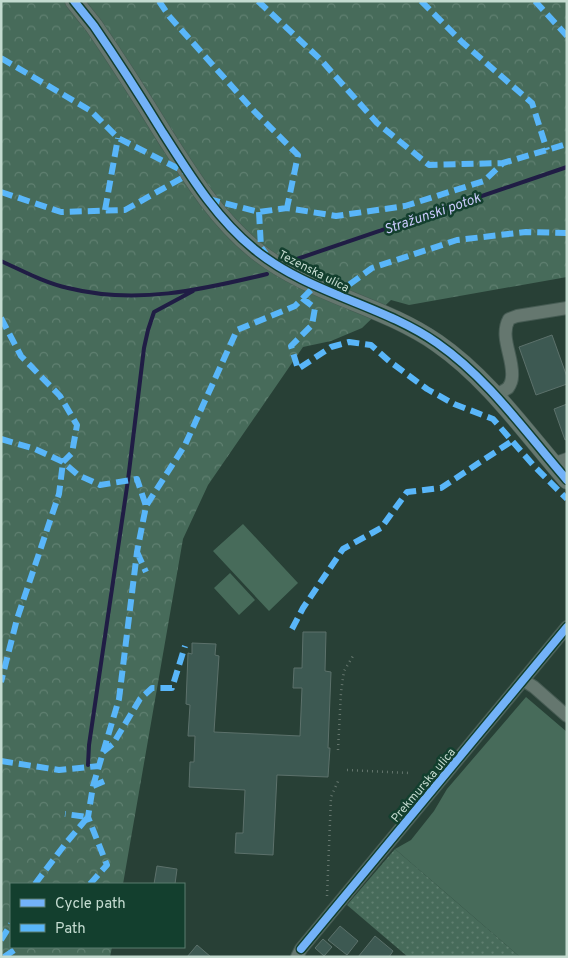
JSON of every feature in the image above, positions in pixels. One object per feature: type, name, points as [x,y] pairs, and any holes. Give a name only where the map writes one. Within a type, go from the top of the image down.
[{"type":"street","name":"Tezenska ulica","points":[[74,1],[94,26],[194,182],[219,216],[234,231],[273,264],[310,283],[403,323],[437,342],[470,369],[560,462],[567,480]]},
{"type":"street","points":[[495,396],[508,388],[512,378],[506,334],[506,324],[509,319],[567,308]]},
{"type":"street","name":"Prekmurska ulica","points":[[303,954],[567,627]]},
{"type":"street","points":[[523,680],[534,687],[567,716]]},
{"type":"path","points":[[338,750],[344,671],[353,656]]},
{"type":"path","points":[[347,770],[410,773]]},
{"type":"path","points":[[327,896],[330,797],[339,779]]},
{"type":"green space","points":[[1,1],[567,1],[567,277],[409,305],[391,300],[362,328],[331,341],[303,347],[208,485],[183,539],[123,883],[10,883],[10,948],[112,948],[110,957],[1,957]]},
{"type":"green space","points":[[243,524],[298,583],[269,611],[213,551]]},
{"type":"green space","points":[[230,573],[255,600],[239,615],[214,588]]},
{"type":"green space","points":[[526,697],[567,732],[567,957],[520,957],[395,849],[411,840],[434,811],[447,789]]},
{"type":"green space","points":[[395,849],[520,957],[408,957],[347,905]]},
{"type":"building","points":[[552,335],[567,377],[567,384],[536,395],[519,347]]},
{"type":"building","points":[[567,404],[567,439],[565,440],[554,409]]},
{"type":"building","points":[[303,632],[326,632],[325,671],[331,672],[328,777],[277,775],[273,855],[235,853],[236,833],[243,833],[245,790],[189,787],[190,762],[194,762],[195,736],[188,736],[190,705],[186,704],[188,653],[192,654],[192,643],[216,644],[215,655],[219,656],[214,732],[300,736],[302,688],[293,688],[294,668],[302,668]]},
{"type":"building","points":[[157,866],[177,869],[175,883],[154,883]]},
{"type":"building","points":[[340,926],[358,941],[347,955],[328,940]]},
{"type":"building","points":[[375,936],[393,951],[389,957],[358,957]]},
{"type":"building","points":[[323,939],[332,947],[324,956],[315,948]]},
{"type":"building","points":[[197,945],[211,957],[187,957]]},
{"type":"waterway","name":"Stražunski potok","points":[[297,259],[567,167]]},
{"type":"waterway","name":"Stražunski potok","points":[[1,261],[59,286],[93,293],[118,295],[143,295],[193,290],[267,274]]},
{"type":"waterway","points":[[88,765],[89,745],[128,480],[144,348],[154,312],[193,291]]},
{"type":"marked path","points":[[159,1],[169,16],[253,110],[298,155],[287,208]]},
{"type":"marked path","points":[[258,1],[321,60],[377,123],[429,165],[503,163]]},
{"type":"marked path","points":[[421,1],[462,42],[532,103],[547,150]]},
{"type":"marked path","points":[[535,1],[567,36]]},
{"type":"marked path","points":[[1,58],[91,111],[118,138],[187,173]]},
{"type":"marked path","points":[[105,210],[118,138]]},
{"type":"marked path","points":[[208,199],[259,212],[287,208],[336,216],[405,206],[484,181],[503,163],[567,144]]},
{"type":"marked path","points":[[1,192],[61,212],[125,210],[189,174]]},
{"type":"marked path","points":[[259,212],[261,247],[266,254]]},
{"type":"marked path","points":[[335,295],[372,268],[457,240],[526,232],[567,233]]},
{"type":"marked path","points":[[91,883],[107,865],[88,817],[93,786],[119,699],[137,552],[146,506],[185,445],[237,330],[295,306],[315,286]]},
{"type":"marked path","points":[[302,298],[315,308],[312,325],[291,346],[298,369],[331,347],[349,342],[371,345],[427,389],[454,404],[493,419],[534,466],[567,499]]},
{"type":"marked path","points":[[1,318],[21,356],[60,396],[77,425],[72,453],[63,462],[78,475],[100,485],[137,479],[146,506]]},
{"type":"marked path","points":[[1,439],[35,449],[63,462],[59,494],[17,619],[1,682]]},
{"type":"marked path","points":[[292,629],[303,608],[343,549],[381,528],[407,492],[441,488],[512,441]]},
{"type":"marked path","points":[[137,552],[146,572]]},
{"type":"marked path","points":[[103,752],[113,744],[140,699],[152,688],[172,688],[185,646]]},
{"type":"marked path","points":[[1,761],[59,770],[99,766]]},
{"type":"marked path","points":[[93,786],[107,780]]},
{"type":"marked path","points":[[36,883],[88,817],[65,814]]},
{"type":"marked path","points":[[1,940],[10,926]]},
{"type":"marked path","points":[[4,957],[18,948]]},
{"type":"cycle path","points":[[74,1],[112,52],[193,180],[240,237],[275,264],[298,277],[393,318],[437,343],[456,357],[522,425],[567,480]]},
{"type":"cycle path","points":[[301,949],[567,627]]}]
